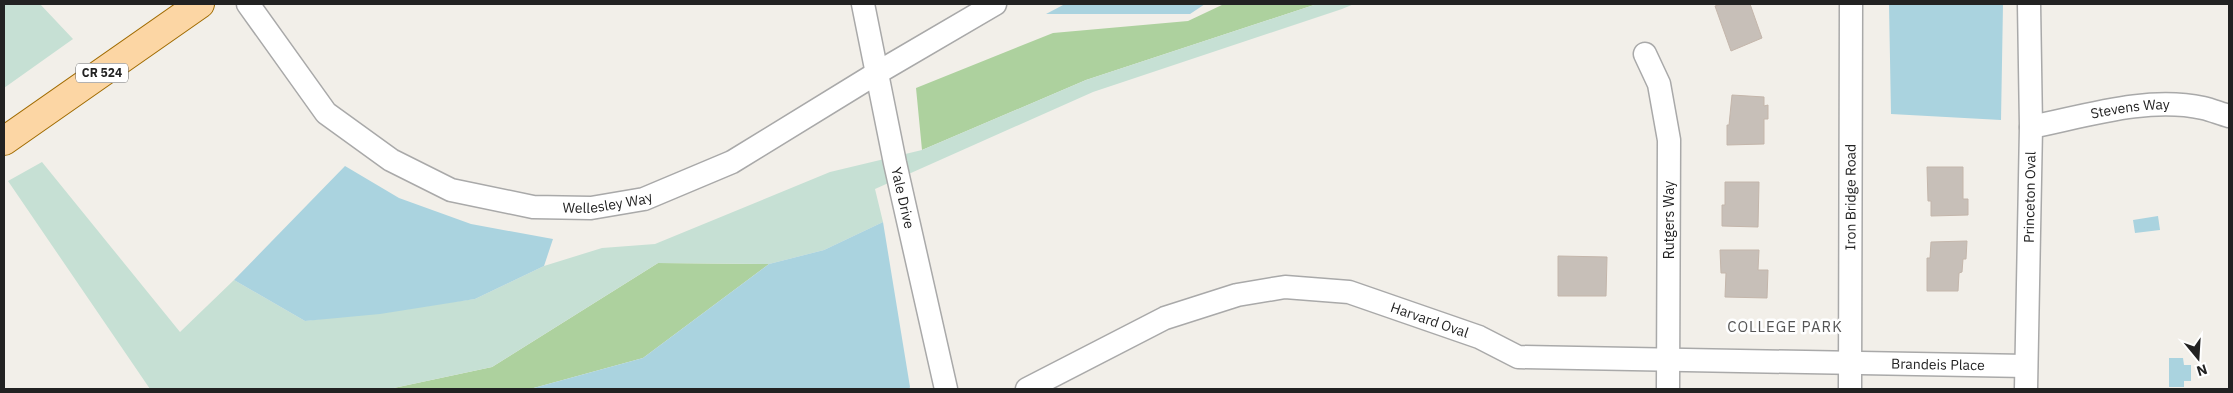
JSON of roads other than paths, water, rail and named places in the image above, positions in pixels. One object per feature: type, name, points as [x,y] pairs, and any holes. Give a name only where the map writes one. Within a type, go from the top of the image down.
[{"type":"main road","name":"CR 524","points":[[4,141],[200,4]]},
{"type":"street","name":"Wellesley Way","points":[[248,4],[326,113],[391,160],[451,190],[533,207],[591,208],[644,199],[732,162],[877,72],[995,4]]},
{"type":"street","name":"Yale Drive","points":[[863,4],[895,163],[946,389]]},
{"type":"street","name":"Iron Bridge Road","points":[[1850,389],[1852,4]]},
{"type":"street","name":"Princeton Oval","points":[[2026,389],[2031,127],[2029,4]]},
{"type":"street","name":"Rutgers Way","points":[[1645,54],[1659,84],[1669,140],[1668,389]]},
{"type":"street","name":"Stevens Way","points":[[2031,127],[2136,107],[2170,104],[2203,108],[2229,116]]},
{"type":"street","name":"Harvard Oval","points":[[1027,389],[1165,318],[1237,295],[1285,287],[1349,292],[1479,337],[1518,357],[1850,363]]},
{"type":"street","name":"Brandeis Place","points":[[1850,363],[2026,366]]},
{"type":"water","points":[[1065,4],[1205,4],[1190,14],[1046,14]]},
{"type":"water","points":[[1889,4],[2003,4],[2001,120],[1891,114]]},
{"type":"water","points":[[345,166],[399,198],[471,224],[553,239],[544,266],[475,299],[380,314],[305,321],[234,280]]},
{"type":"water","points":[[2158,216],[2160,230],[2135,233],[2133,220]]},
{"type":"water","points":[[883,222],[909,389],[530,389],[643,358],[769,264],[824,250]]},
{"type":"water","points":[[2169,358],[2183,358],[2184,365],[2191,365],[2191,381],[2184,381],[2184,387],[2169,387]]},
{"type":"district","name":"COLLEGE PARK","points":[[1785,327]]}]
